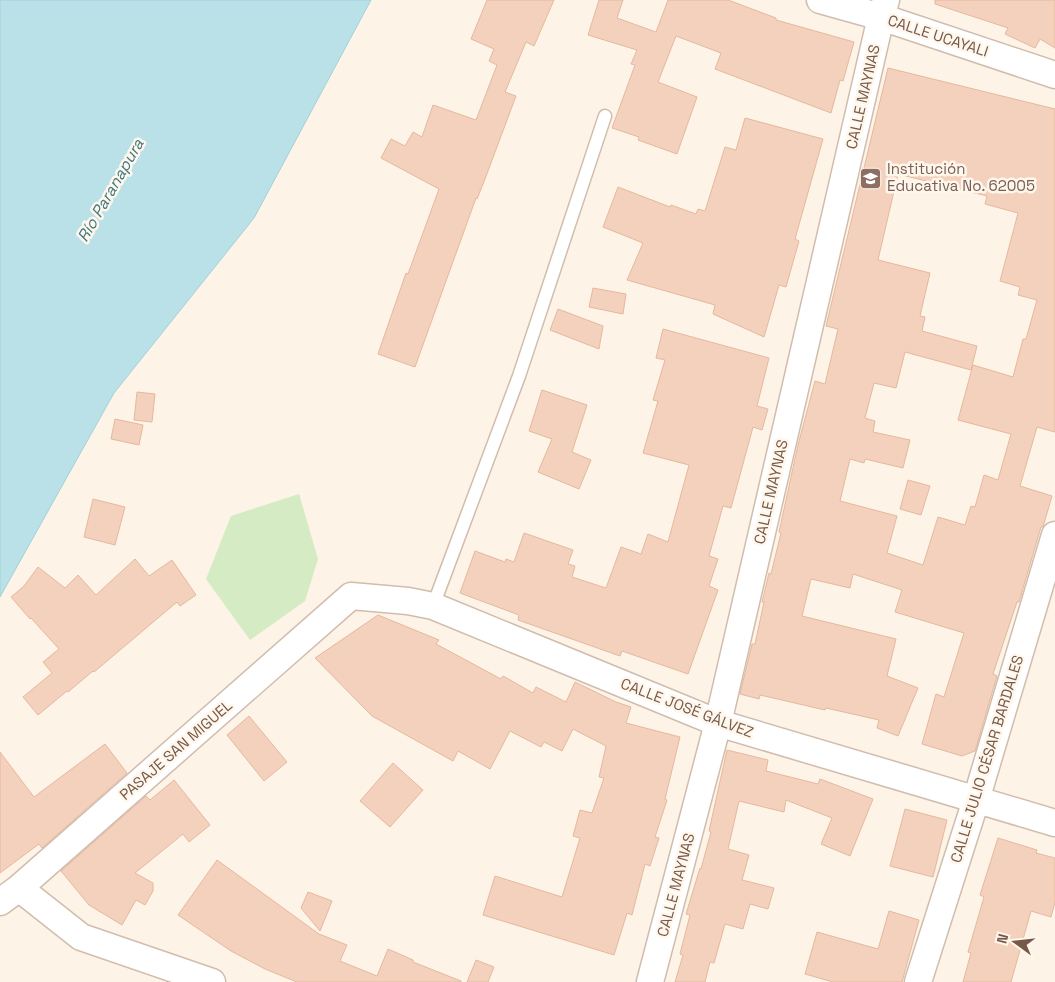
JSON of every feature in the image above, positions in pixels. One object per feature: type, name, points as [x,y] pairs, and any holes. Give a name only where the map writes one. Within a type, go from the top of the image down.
[{"type":"street","name":"CALLE UCAYALI","points":[[820,0],[884,9],[1055,75]]},
{"type":"street","name":"CALLE MAYNAS","points":[[650,982],[718,723],[884,9]]},
{"type":"street","name":"CALLE JULIO CÉSAR BARDALES","points":[[918,982],[976,800],[1055,535]]},
{"type":"street","name":"CALLE JOSÉ GÁLVEZ","points":[[351,596],[408,601],[433,606],[718,723],[1055,823]]},
{"type":"street","name":"PASAJE SAN MIGUEL","points":[[10,895],[351,596]]},
{"type":"street","points":[[10,895],[81,937],[212,982]]},
{"type":"lane","points":[[433,606],[520,376],[605,116]]},
{"type":"green space","points":[[299,494],[318,559],[305,601],[250,640],[206,579],[231,516]]},
{"type":"water","name":"Río Paranapura","points":[[0,0],[371,0],[254,218],[114,393],[0,597]]},
{"type":"building","points":[[487,0],[554,0],[534,46],[526,42],[505,92],[516,96],[476,198],[415,367],[378,354],[406,273],[408,274],[439,189],[381,158],[391,139],[405,146],[413,132],[422,137],[433,105],[476,120],[497,65],[489,61],[494,49],[471,39]]},
{"type":"building","points":[[599,0],[623,0],[617,18],[656,32],[668,0],[728,0],[776,18],[776,20],[854,42],[843,81],[840,80],[831,113],[715,69],[721,53],[676,36],[658,82],[697,97],[677,154],[638,140],[639,137],[612,128],[635,65],[631,64],[637,50],[588,35]]},
{"type":"building","points":[[935,0],[1055,0],[1055,48],[1040,39],[1035,48],[1005,34],[1008,28],[935,4]]},
{"type":"building","points":[[888,68],[1055,109],[1055,432],[1037,427],[1020,486],[1052,496],[1019,602],[1017,602],[993,674],[997,676],[975,751],[962,756],[922,744],[936,694],[944,697],[964,633],[895,612],[902,590],[853,574],[850,588],[811,579],[802,616],[896,639],[887,676],[918,688],[898,736],[877,728],[879,720],[760,695],[759,699],[740,694],[752,644],[755,644],[764,602],[762,602],[781,533],[779,532],[798,445],[815,381],[825,384],[838,329],[826,326]],"holes":[[[898,174],[987,196],[985,204],[1018,213],[1000,281],[1020,287],[1018,295],[1037,300],[1026,339],[1023,339],[1013,377],[973,365],[958,420],[1011,434],[998,480],[984,475],[975,507],[971,506],[965,525],[938,517],[923,565],[887,553],[897,516],[840,501],[850,459],[864,463],[865,459],[903,468],[910,440],[873,432],[875,421],[865,418],[874,383],[896,388],[905,352],[971,370],[977,346],[922,331],[925,317],[920,316],[930,273],[878,260]]]},
{"type":"building","points":[[745,118],[823,139],[795,239],[799,241],[786,287],[779,285],[764,337],[713,314],[715,305],[627,280],[643,243],[603,227],[618,187],[670,207],[671,205],[696,214],[698,209],[705,211],[725,147],[736,150]]},
{"type":"building","points":[[593,288],[626,294],[623,314],[589,307]]},
{"type":"building","points":[[558,309],[603,326],[599,349],[550,330]]},
{"type":"building","points":[[663,329],[769,358],[757,406],[768,409],[762,430],[753,427],[731,508],[723,506],[709,556],[718,559],[709,586],[718,590],[688,674],[622,651],[620,656],[518,620],[519,615],[460,593],[475,551],[505,562],[506,559],[514,562],[524,533],[573,550],[568,564],[575,566],[572,577],[606,588],[621,547],[641,554],[648,534],[668,542],[689,465],[643,453],[658,401],[653,400],[665,360],[656,358]]},
{"type":"building","points":[[542,390],[587,405],[572,452],[591,460],[579,489],[538,472],[552,439],[529,431]]},
{"type":"building","points":[[137,392],[155,394],[152,422],[134,420]]},
{"type":"building","points":[[115,419],[143,425],[139,445],[111,439]]},
{"type":"building","points":[[908,480],[930,486],[921,515],[900,509]]},
{"type":"building","points":[[93,499],[125,507],[115,545],[84,537]]},
{"type":"building","points":[[135,559],[149,576],[172,560],[196,595],[180,606],[177,602],[94,672],[38,715],[23,697],[52,673],[43,662],[59,649],[11,597],[24,586],[38,567],[65,588],[78,575],[96,595]]},
{"type":"building","points":[[378,615],[439,640],[436,644],[501,679],[503,676],[533,693],[536,687],[566,702],[575,682],[616,702],[631,707],[626,723],[680,737],[665,799],[667,800],[655,837],[659,838],[650,866],[645,864],[632,915],[627,913],[614,955],[483,915],[495,876],[562,897],[580,838],[573,836],[580,810],[592,813],[604,778],[599,777],[606,746],[573,729],[562,751],[544,742],[541,747],[510,731],[490,769],[458,751],[453,761],[372,716],[315,658]]},
{"type":"building","points":[[249,716],[287,762],[264,781],[227,735]]},
{"type":"building","points":[[105,744],[127,773],[42,848],[39,844],[0,873],[0,752],[34,797]]},
{"type":"building","points":[[727,750],[768,760],[766,771],[818,784],[820,779],[873,799],[850,856],[821,844],[832,818],[786,800],[784,812],[739,801],[728,849],[749,855],[742,880],[774,888],[768,909],[750,904],[743,929],[725,924],[714,963],[710,962],[705,982],[675,982],[683,955],[680,954],[690,915],[686,914],[711,832],[709,831]]},
{"type":"building","points":[[393,763],[423,790],[390,827],[360,801]]},
{"type":"building","points":[[174,780],[210,825],[189,842],[183,834],[135,873],[153,883],[153,891],[145,905],[136,900],[122,925],[89,905],[61,871],[146,796],[150,800]]},
{"type":"building","points":[[905,809],[947,820],[933,877],[890,866]]},
{"type":"building","points":[[998,838],[1037,850],[1036,853],[1055,858],[1055,902],[1051,917],[1031,911],[1011,982],[963,982],[971,953],[968,952],[984,897],[980,895]]},
{"type":"building","points":[[217,860],[319,934],[347,945],[340,961],[377,976],[388,949],[413,960],[413,962],[461,982],[297,982],[265,969],[231,951],[178,915]]},
{"type":"building","points":[[308,892],[332,901],[320,931],[301,908]]},
{"type":"building","points":[[889,911],[919,920],[902,982],[833,982],[805,974],[817,932],[878,949]]},
{"type":"building","points":[[476,960],[494,967],[488,982],[467,982]]},
{"type":"place","name":"Institución Educativa No. 62005","points":[[871,178]]}]
